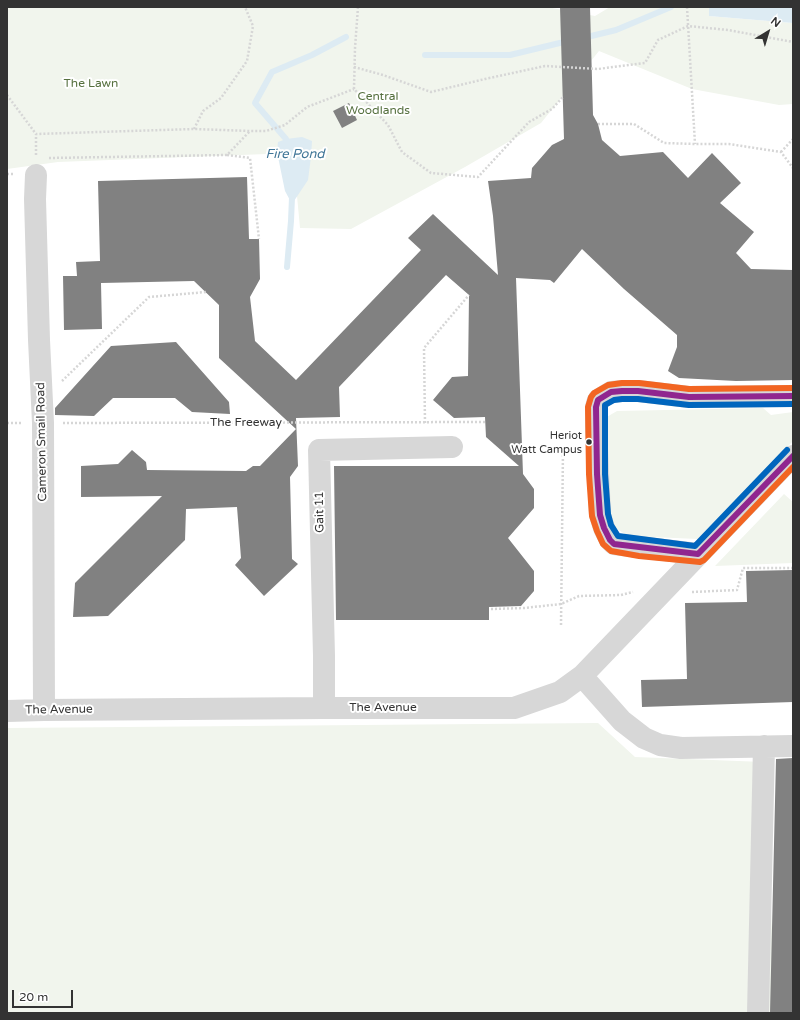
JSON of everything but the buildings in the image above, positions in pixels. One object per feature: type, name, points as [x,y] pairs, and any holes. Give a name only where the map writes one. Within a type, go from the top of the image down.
[{"type":"street","name":"Cameron Smail Road","points":[[40,166],[35,199],[43,423],[44,710]]},
{"type":"street","points":[[698,554],[614,544],[610,540],[600,515],[596,427],[596,407],[598,400],[611,392],[622,391],[689,397],[793,396]]},
{"type":"street","name":"Gait 11","points":[[324,708],[319,450],[452,447]]},
{"type":"street","name":"The Avenue","points":[[7,711],[514,708],[560,692],[582,676],[698,554],[789,468]]},
{"type":"street","points":[[582,676],[622,721],[644,738],[660,745],[681,748],[793,746]]},
{"type":"street","points":[[758,1013],[764,746]]},
{"type":"path","points":[[194,129],[203,111],[221,98],[247,62],[253,26],[245,7]]},
{"type":"path","points":[[358,7],[354,89],[388,126],[402,152],[430,173],[478,177],[529,122],[552,109],[563,97]]},
{"type":"path","points":[[687,7],[695,144]]},
{"type":"path","points":[[354,67],[384,75],[431,92],[545,66],[598,69],[645,63],[658,40],[688,26],[728,30],[793,42]]},
{"type":"path","points":[[7,95],[36,134],[194,129],[266,131],[285,126],[307,108],[354,89]]},
{"type":"path","points":[[598,124],[634,124],[664,143],[729,144],[781,152],[793,168]]},
{"type":"path","points":[[226,155],[250,131]]},
{"type":"path","points":[[781,152],[793,138]]},
{"type":"path","points":[[40,166],[226,155],[250,158],[259,239]]},
{"type":"path","points":[[42,401],[149,297],[206,292]]},
{"type":"path","points":[[426,423],[424,348],[469,295]]},
{"type":"path","name":"The Freeway","points":[[7,423],[485,422]]},
{"type":"path","points":[[561,625],[563,450]]},
{"type":"path","points":[[670,584],[684,593],[737,590],[743,568],[793,568]]},
{"type":"path","points":[[491,609],[524,608],[561,604],[579,596],[621,595],[634,591]]},
{"type":"green space","points":[[7,7],[547,7],[595,16],[610,7],[709,7],[709,16],[793,23],[793,104],[779,105],[692,89],[599,51],[541,123],[465,167],[351,229],[300,228],[293,153],[58,162],[7,169]]},
{"type":"green space","points":[[763,408],[771,415],[793,412],[793,441],[698,539],[628,536],[614,527],[605,511],[605,418],[617,411]]},
{"type":"green space","points":[[784,494],[793,502],[793,563],[715,566]]},
{"type":"green space","points":[[598,723],[635,757],[764,762],[776,1013],[7,1013],[7,728]]},
{"type":"water","points":[[709,7],[793,7],[793,23],[709,16]]},
{"type":"water","name":"Fire Pond","points":[[302,137],[312,141],[308,180],[292,204],[285,191],[277,152],[278,142],[286,139]]},
{"type":"waterway","points":[[583,38],[616,30],[671,7]]},
{"type":"waterway","points":[[286,147],[286,139],[255,103],[272,72],[312,55],[346,37]]},
{"type":"waterway","points":[[425,55],[510,55],[568,41]]},
{"type":"waterway","points":[[287,267],[292,197]]},
{"type":"transit line","points":[[793,388],[689,389],[639,383],[622,383],[608,385],[594,393],[588,407],[589,474],[592,516],[603,544],[611,551],[639,556],[700,562],[704,560],[793,467]]},
{"type":"transit line","points":[[793,396],[689,397],[638,391],[622,391],[611,392],[598,400],[596,407],[597,474],[600,515],[604,528],[610,540],[614,544],[698,554],[793,456]]},
{"type":"transit line","points":[[787,450],[695,546],[618,536],[611,525],[608,514],[605,474],[605,405],[614,400],[622,399],[638,399],[689,405],[793,404]]},
{"type":"place","name":"Heriot Watt Campus","points":[[589,442]]},
{"type":"park label","name":"The Lawn","points":[[91,84]]},
{"type":"park label","name":"Central Woodlands","points":[[378,104]]}]
